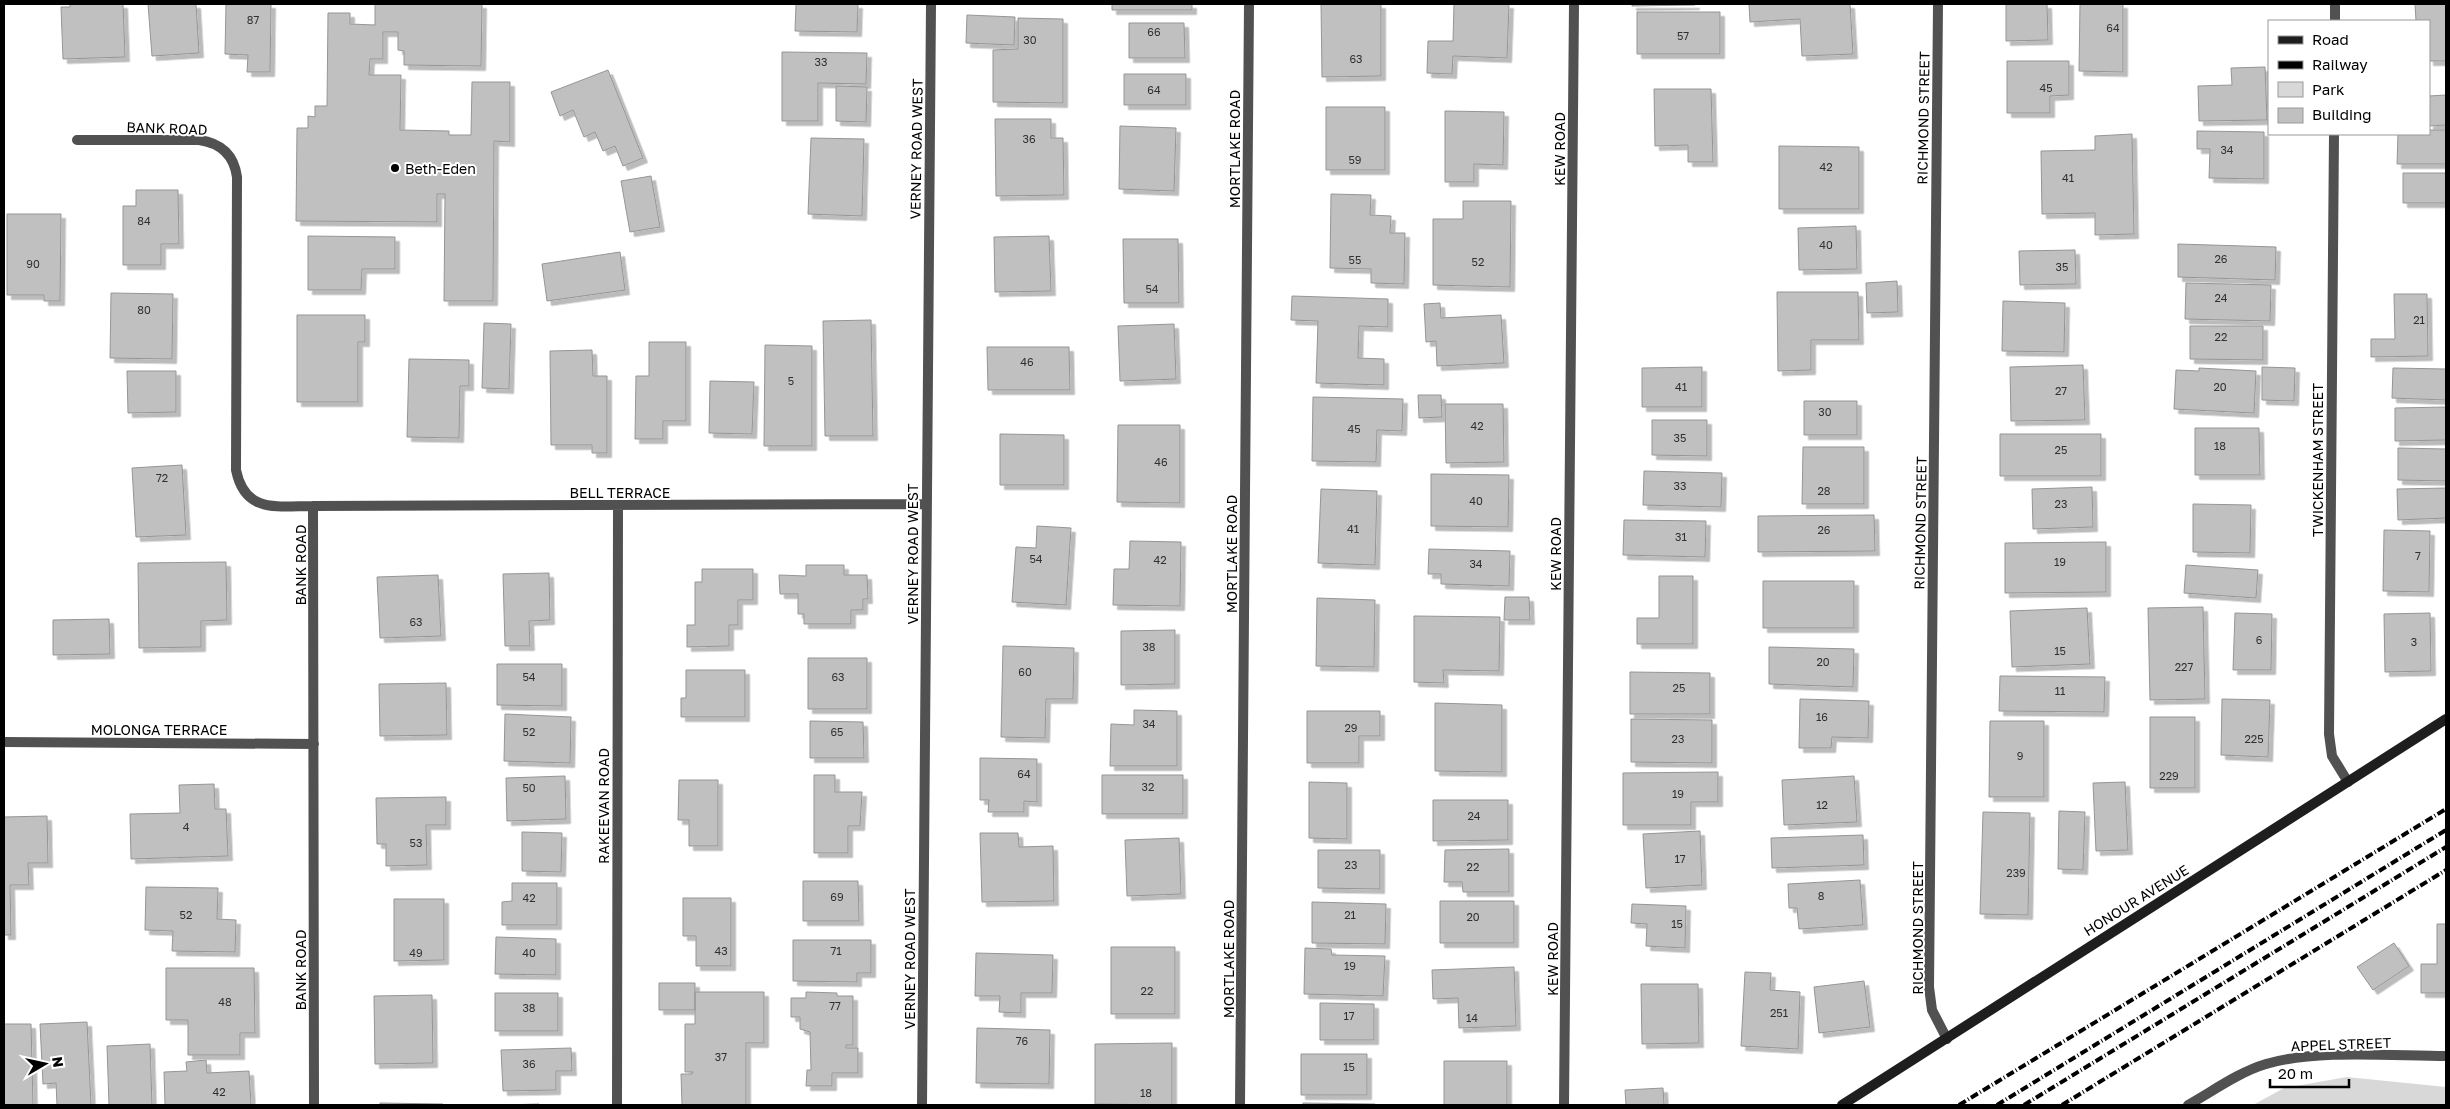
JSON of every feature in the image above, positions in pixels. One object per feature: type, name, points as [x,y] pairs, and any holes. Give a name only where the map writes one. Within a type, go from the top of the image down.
[{"type":"main road","name":"HONOUR AVENUE","points":[[1842,1105],[2446,719]]},
{"type":"street","name":"VERNEY ROAD WEST","points":[[922,1105],[931,4]]},
{"type":"street","name":"MORTLAKE ROAD","points":[[1240,1105],[1249,4]]},
{"type":"street","name":"KEW ROAD","points":[[1564,1105],[1574,4]]},
{"type":"street","name":"RICHMOND STREET","points":[[1938,4],[1929,987],[1932,1010],[1947,1038]]},
{"type":"street","points":[[2335,4],[2335,20]]},
{"type":"street","name":"TWICKENHAM STREET","points":[[2334,135],[2329,734],[2332,756],[2348,782]]},
{"type":"street","name":"BANK ROAD","points":[[77,140],[199,140],[217,145],[231,158],[237,177],[236,460],[238,478],[240,486],[246,494],[262,504],[313,506],[314,1105]]},
{"type":"street","name":"BELL TERRACE","points":[[313,506],[926,504]]},
{"type":"street","name":"RAKEEVAN ROAD","points":[[617,1105],[618,506]]},
{"type":"street","name":"MOLONGA TERRACE","points":[[4,742],[314,744]]},
{"type":"street","name":"APPEL STREET","points":[[2188,1105],[2246,1073],[2264,1065],[2293,1058],[2446,1056]]},
{"type":"green space","points":[[2347,1077],[2446,1087],[2446,1105],[2253,1105],[2284,1088]]},
{"type":"building","points":[[70,4],[123,4],[125,57],[63,59],[61,7],[70,7]]},
{"type":"building","points":[[148,4],[196,4],[199,53],[152,56]]},
{"type":"building","points":[[226,4],[271,4],[270,72],[247,72],[248,55],[225,54]]},
{"type":"building","name":"Beth-Eden","points":[[375,4],[482,4],[481,66],[404,65],[404,51],[398,50],[398,32],[383,32],[383,59],[370,59],[369,75],[401,75],[400,130],[449,131],[449,135],[471,135],[472,82],[510,82],[510,142],[494,141],[493,301],[444,301],[445,194],[437,194],[437,222],[296,221],[297,128],[308,128],[308,116],[315,117],[315,106],[327,106],[328,13],[350,13],[350,24],[375,25]]},
{"type":"building","points":[[796,4],[858,4],[857,32],[795,31]]},
{"type":"building","points":[[1112,4],[1192,4],[1192,10],[1112,10]]},
{"type":"building","points":[[1321,4],[1381,4],[1381,76],[1322,77]]},
{"type":"building","points":[[1454,4],[1509,4],[1507,58],[1453,56],[1452,74],[1427,73],[1428,41],[1453,41]]},
{"type":"building","points":[[1632,4],[1695,4],[1695,5],[1632,6]]},
{"type":"building","points":[[1749,4],[1850,4],[1853,54],[1802,56],[1800,19],[1750,22]]},
{"type":"building","points":[[2006,4],[2047,4],[2048,40],[2006,41]]},
{"type":"building","points":[[2080,4],[2123,4],[2123,72],[2079,71]]},
{"type":"building","points":[[2415,4],[2446,4],[2446,61],[2430,61],[2430,20],[2416,20]]},
{"type":"building","points":[[1637,12],[1720,12],[1720,54],[1637,54]]},
{"type":"building","points":[[967,15],[1015,17],[1014,45],[966,43]]},
{"type":"building","points":[[1018,18],[1063,19],[1063,103],[993,102],[993,50],[1018,49]]},
{"type":"building","points":[[1129,23],[1184,23],[1185,58],[1129,58]]},
{"type":"building","points":[[782,52],[867,53],[866,84],[818,83],[818,121],[782,121]]},
{"type":"building","points":[[2007,61],[2069,61],[2069,95],[2050,96],[2050,113],[2007,113]]},
{"type":"building","points":[[2265,67],[2267,120],[2199,121],[2198,86],[2232,85],[2231,68]]},
{"type":"building","points":[[608,70],[643,158],[623,166],[615,146],[603,151],[595,132],[584,137],[573,110],[560,116],[551,92]]},
{"type":"building","points":[[1124,74],[1186,74],[1186,105],[1124,105]]},
{"type":"building","points":[[836,86],[867,87],[866,122],[836,121]]},
{"type":"building","points":[[1654,89],[1711,89],[1713,162],[1688,162],[1688,145],[1655,146]]},
{"type":"building","points":[[2446,95],[2446,125],[2430,126],[2430,96]]},
{"type":"building","points":[[1326,107],[1385,107],[1385,170],[1326,170]]},
{"type":"building","points":[[1445,111],[1504,112],[1503,165],[1474,164],[1474,182],[1445,182]]},
{"type":"building","points":[[995,119],[1051,119],[1051,138],[1063,138],[1064,195],[996,196]]},
{"type":"building","points":[[1120,126],[1176,128],[1174,191],[1119,189]]},
{"type":"building","points":[[2430,130],[2446,130],[2446,164],[2397,164],[2398,135],[2430,135]]},
{"type":"building","points":[[2197,131],[2264,132],[2264,179],[2209,178],[2210,149],[2197,149]]},
{"type":"building","points":[[2132,134],[2134,234],[2095,235],[2095,213],[2042,214],[2041,151],[2095,150],[2095,136]]},
{"type":"building","points":[[811,138],[864,139],[862,216],[808,214]]},
{"type":"building","points":[[1779,146],[1859,147],[1859,209],[1779,209]]},
{"type":"building","points":[[2403,173],[2446,173],[2446,203],[2403,203]]},
{"type":"building","points":[[651,176],[660,227],[630,232],[621,181]]},
{"type":"building","points":[[136,190],[178,190],[179,244],[161,244],[161,265],[123,265],[123,206],[136,206]]},
{"type":"building","points":[[1331,194],[1371,195],[1370,215],[1391,216],[1390,233],[1405,233],[1404,284],[1371,283],[1371,269],[1330,268]]},
{"type":"building","points":[[1463,201],[1511,201],[1510,287],[1433,285],[1433,219],[1463,219]]},
{"type":"building","points":[[7,214],[61,214],[60,301],[44,301],[44,295],[7,295]]},
{"type":"building","points":[[1856,226],[1857,269],[1799,270],[1798,228]]},
{"type":"building","points":[[308,236],[395,237],[395,269],[362,269],[361,290],[308,290]]},
{"type":"building","points":[[1049,236],[1051,291],[995,292],[994,237]]},
{"type":"building","points":[[1123,239],[1178,239],[1179,303],[1124,303]]},
{"type":"building","points":[[2178,244],[2276,247],[2275,280],[2178,277]]},
{"type":"building","points":[[2075,250],[2076,284],[2020,285],[2019,251]]},
{"type":"building","points":[[620,252],[625,290],[547,301],[542,264]]},
{"type":"building","points":[[1897,281],[1898,312],[1867,313],[1866,283]]},
{"type":"building","points":[[2186,283],[2271,285],[2270,321],[2185,319]]},
{"type":"building","points":[[1777,292],[1858,292],[1859,340],[1811,340],[1811,370],[1778,371]]},
{"type":"building","points":[[111,293],[173,294],[172,359],[110,358]]},
{"type":"building","points":[[2394,294],[2427,294],[2428,356],[2371,357],[2371,339],[2395,339]]},
{"type":"building","points":[[1292,296],[1388,299],[1388,327],[1359,326],[1358,358],[1384,359],[1384,385],[1316,383],[1318,321],[1291,320]]},
{"type":"building","points":[[2003,301],[2065,303],[2064,352],[2002,351]]},
{"type":"building","points":[[1440,303],[1441,318],[1501,315],[1504,363],[1437,366],[1436,341],[1426,342],[1424,304]]},
{"type":"building","points":[[297,315],[365,315],[365,342],[358,342],[358,402],[297,402]]},
{"type":"building","points":[[871,320],[873,436],[825,436],[823,321]]},
{"type":"building","points":[[484,323],[511,324],[509,389],[482,388]]},
{"type":"building","points":[[1174,324],[1176,379],[1120,381],[1118,326]]},
{"type":"building","points":[[2190,326],[2263,326],[2263,360],[2190,359]]},
{"type":"building","points":[[649,342],[686,342],[686,421],[663,421],[663,439],[635,439],[636,376],[649,376]]},
{"type":"building","points":[[765,345],[812,346],[812,446],[764,446]]},
{"type":"building","points":[[987,347],[1069,347],[1070,390],[988,390]]},
{"type":"building","points":[[592,350],[593,376],[607,376],[607,453],[592,453],[592,445],[551,445],[550,351]]},
{"type":"building","points":[[409,359],[469,360],[469,386],[460,386],[459,438],[407,437]]},
{"type":"building","points":[[2083,365],[2085,420],[2011,421],[2010,367]]},
{"type":"building","points":[[1702,367],[1702,407],[1642,407],[1642,368]]},
{"type":"building","points":[[2262,367],[2295,368],[2294,401],[2262,400]]},
{"type":"building","points":[[2199,368],[2256,371],[2254,413],[2174,409],[2176,370],[2199,371]]},
{"type":"building","points":[[2393,368],[2446,369],[2446,400],[2392,398]]},
{"type":"building","points":[[127,371],[176,371],[176,412],[128,413]]},
{"type":"building","points":[[710,381],[754,382],[752,434],[709,433]]},
{"type":"building","points":[[1418,395],[1441,395],[1442,417],[1419,418]]},
{"type":"building","points":[[1313,397],[1403,399],[1402,431],[1377,430],[1376,462],[1312,461]]},
{"type":"building","points":[[1804,401],[1857,401],[1857,435],[1804,435]]},
{"type":"building","points":[[1445,404],[1503,404],[1504,462],[1446,463]]},
{"type":"building","points":[[2446,407],[2446,440],[2395,441],[2395,408]]},
{"type":"building","points":[[1652,420],[1707,420],[1707,456],[1652,455]]},
{"type":"building","points":[[1118,425],[1180,425],[1180,503],[1117,502]]},
{"type":"building","points":[[2195,428],[2259,428],[2260,475],[2195,475]]},
{"type":"building","points":[[1000,434],[1064,435],[1064,485],[1000,485]]},
{"type":"building","points":[[2000,434],[2101,434],[2101,476],[2000,476]]},
{"type":"building","points":[[1803,447],[1864,447],[1864,504],[1802,504]]},
{"type":"building","points":[[2398,448],[2446,449],[2446,481],[2398,480]]},
{"type":"building","points":[[182,465],[186,535],[136,537],[132,468]]},
{"type":"building","points":[[1644,471],[1722,473],[1721,507],[1643,505]]},
{"type":"building","points":[[1431,474],[1509,475],[1508,527],[1431,526]]},
{"type":"building","points":[[2092,487],[2093,527],[2033,529],[2032,489]]},
{"type":"building","points":[[2446,488],[2446,518],[2398,520],[2397,489]]},
{"type":"building","points":[[1321,489],[1377,491],[1375,565],[1318,563]]},
{"type":"building","points":[[2193,504],[2251,505],[2250,553],[2193,552]]},
{"type":"building","points":[[1874,515],[1875,551],[1758,552],[1758,516]]},
{"type":"building","points":[[1624,520],[1706,521],[1705,557],[1623,555]]},
{"type":"building","points":[[1037,526],[1071,528],[1066,605],[1012,602],[1016,547],[1036,548]]},
{"type":"building","points":[[2384,530],[2430,531],[2429,592],[2383,591]]},
{"type":"building","points":[[1130,541],[1181,542],[1180,606],[1113,605],[1114,569],[1129,569]]},
{"type":"building","points":[[2106,542],[2106,592],[2005,593],[2005,543]]},
{"type":"building","points":[[1429,549],[1510,551],[1509,586],[1441,584],[1441,574],[1428,574]]},
{"type":"building","points":[[226,562],[227,620],[201,621],[201,647],[139,648],[138,563]]},
{"type":"building","points":[[806,565],[844,565],[844,575],[867,575],[868,599],[863,599],[863,610],[851,610],[851,624],[804,624],[804,614],[798,614],[798,594],[780,594],[779,575],[806,576]]},
{"type":"building","points":[[2186,565],[2258,570],[2256,598],[2184,593]]},
{"type":"building","points":[[702,569],[753,569],[753,600],[738,600],[738,625],[729,625],[729,646],[687,647],[687,625],[695,625],[695,582],[702,582]]},
{"type":"building","points":[[549,573],[550,620],[529,621],[530,646],[505,646],[503,574]]},
{"type":"building","points":[[438,575],[441,636],[380,638],[377,577]]},
{"type":"building","points":[[1659,576],[1693,576],[1693,644],[1637,644],[1637,618],[1659,618]]},
{"type":"building","points":[[1763,581],[1854,581],[1854,628],[1763,628]]},
{"type":"building","points":[[1505,597],[1529,597],[1530,620],[1504,620]]},
{"type":"building","points":[[1317,598],[1375,600],[1374,667],[1316,666]]},
{"type":"building","points":[[2203,607],[2205,699],[2150,700],[2148,608]]},
{"type":"building","points":[[2087,608],[2090,664],[2012,667],[2010,611]]},
{"type":"building","points":[[2235,613],[2272,614],[2271,670],[2233,670]]},
{"type":"building","points":[[2430,613],[2431,671],[2385,672],[2384,614]]},
{"type":"building","points":[[1414,616],[1500,617],[1499,671],[1443,670],[1444,683],[1414,682]]},
{"type":"building","points":[[109,619],[110,654],[53,655],[53,620]]},
{"type":"building","points":[[1175,630],[1175,684],[1121,685],[1121,631]]},
{"type":"building","points":[[1003,646],[1074,648],[1073,699],[1046,699],[1045,738],[1001,737]]},
{"type":"building","points":[[1769,647],[1854,649],[1853,687],[1769,684]]},
{"type":"building","points":[[808,658],[867,658],[867,709],[808,709]]},
{"type":"building","points":[[497,664],[562,664],[562,706],[497,705]]},
{"type":"building","points":[[686,670],[745,670],[745,717],[681,717],[681,698],[686,698]]},
{"type":"building","points":[[1630,672],[1710,673],[1710,714],[1630,714]]},
{"type":"building","points":[[2000,676],[2105,677],[2104,712],[1999,711]]},
{"type":"building","points":[[446,683],[447,735],[380,736],[379,684]]},
{"type":"building","points":[[1800,699],[1869,701],[1868,738],[1832,737],[1831,748],[1799,748]]},
{"type":"building","points":[[2222,699],[2270,700],[2268,757],[2221,755]]},
{"type":"building","points":[[1435,703],[1502,705],[1502,772],[1435,771]]},
{"type":"building","points":[[1134,710],[1177,711],[1177,766],[1110,766],[1111,724],[1134,725]]},
{"type":"building","points":[[1307,711],[1380,711],[1380,736],[1359,736],[1359,763],[1307,763]]},
{"type":"building","points":[[505,714],[571,717],[570,763],[504,761]]},
{"type":"building","points":[[2150,717],[2195,717],[2195,788],[2150,788]]},
{"type":"building","points":[[1631,719],[1712,720],[1712,763],[1631,762]]},
{"type":"building","points":[[810,721],[863,722],[864,758],[810,758]]},
{"type":"building","points":[[1990,721],[2044,721],[2044,797],[1989,797]]},
{"type":"building","points":[[980,758],[1037,759],[1037,802],[1024,801],[1024,812],[988,812],[989,800],[980,800]]},
{"type":"building","points":[[1718,772],[1718,802],[1691,802],[1691,825],[1623,825],[1623,773]]},
{"type":"building","points":[[814,775],[835,775],[835,792],[862,792],[860,826],[848,826],[848,853],[814,853]]},
{"type":"building","points":[[1102,775],[1183,775],[1183,814],[1102,814]]},
{"type":"building","points":[[565,776],[566,819],[507,821],[506,778]]},
{"type":"building","points":[[1854,776],[1857,822],[1784,825],[1782,780]]},
{"type":"building","points":[[679,780],[718,780],[718,846],[689,846],[689,820],[678,820]]},
{"type":"building","points":[[1309,782],[1347,783],[1347,839],[1309,838]]},
{"type":"building","points":[[2125,782],[2128,850],[2096,851],[2093,783]]},
{"type":"building","points":[[214,784],[215,809],[226,809],[228,856],[131,859],[130,814],[180,813],[179,785]]},
{"type":"building","points":[[446,797],[446,825],[426,825],[427,865],[386,866],[386,844],[377,844],[376,798]]},
{"type":"building","points":[[1433,800],[1508,800],[1508,840],[1433,841]]},
{"type":"building","points":[[2059,811],[2085,812],[2083,870],[2058,869]]},
{"type":"building","points":[[1983,812],[2030,813],[2028,915],[1980,914]]},
{"type":"building","points":[[47,816],[48,863],[28,863],[29,885],[10,885],[11,935],[4,935],[4,817]]},
{"type":"building","points":[[1700,831],[1702,885],[1646,888],[1643,834]]},
{"type":"building","points":[[522,832],[562,833],[561,872],[522,871]]},
{"type":"building","points":[[980,833],[1018,833],[1019,847],[1053,846],[1054,901],[982,902]]},
{"type":"building","points":[[1863,835],[1864,865],[1772,868],[1771,838]]},
{"type":"building","points":[[1179,838],[1181,894],[1127,896],[1125,840]]},
{"type":"building","points":[[1509,849],[1509,892],[1463,892],[1462,882],[1444,882],[1445,850]]},
{"type":"building","points":[[1318,850],[1380,850],[1380,889],[1318,888]]},
{"type":"building","points":[[1860,880],[1863,925],[1799,929],[1797,908],[1789,908],[1788,884]]},
{"type":"building","points":[[803,881],[858,881],[859,921],[803,921]]},
{"type":"building","points":[[512,883],[557,883],[557,925],[502,925],[502,902],[512,901]]},
{"type":"building","points":[[146,887],[218,888],[217,919],[236,920],[235,952],[172,951],[173,931],[145,930]]},
{"type":"building","points":[[683,898],[731,898],[731,966],[696,966],[696,936],[683,936]]},
{"type":"building","points":[[394,899],[444,899],[444,960],[394,961]]},
{"type":"building","points":[[1440,901],[1514,901],[1514,943],[1440,943]]},
{"type":"building","points":[[1312,902],[1386,904],[1385,944],[1312,943]]},
{"type":"building","points":[[1632,904],[1686,906],[1685,948],[1646,946],[1647,924],[1631,923]]},
{"type":"building","points":[[2437,924],[2446,924],[2446,993],[2421,993],[2421,964],[2437,964]]},
{"type":"building","points":[[496,937],[556,939],[556,975],[495,974]]},
{"type":"building","points":[[793,940],[871,940],[871,973],[857,973],[857,982],[793,981]]},
{"type":"building","points":[[2394,943],[2409,966],[2373,990],[2357,967]]},
{"type":"building","points":[[1111,947],[1175,947],[1175,1014],[1111,1014]]},
{"type":"building","points":[[1305,948],[1331,949],[1332,955],[1385,956],[1383,996],[1304,994]]},
{"type":"building","points":[[976,953],[1053,955],[1052,993],[1021,993],[1021,1013],[999,1012],[1000,996],[975,996]]},
{"type":"building","points":[[1514,967],[1516,1026],[1459,1028],[1458,998],[1433,999],[1432,970]]},
{"type":"building","points":[[166,968],[254,968],[255,1033],[240,1033],[240,1055],[188,1055],[188,1020],[166,1020]]},
{"type":"building","points":[[1745,972],[1771,973],[1770,990],[1800,992],[1798,1049],[1741,1046]]},
{"type":"building","points":[[1864,981],[1870,1027],[1819,1033],[1814,987]]},
{"type":"building","points":[[659,983],[695,983],[695,1010],[659,1010]]},
{"type":"building","points":[[1641,984],[1698,984],[1699,1043],[1642,1044]]},
{"type":"building","points":[[695,992],[764,992],[764,1043],[746,1043],[746,1105],[682,1105],[681,1074],[692,1074],[693,1072],[685,1072],[685,1024],[695,1024]]},
{"type":"building","points":[[806,992],[837,993],[837,996],[853,996],[853,1045],[846,1045],[846,1048],[858,1048],[858,1073],[832,1073],[832,1086],[806,1086],[807,1070],[811,1070],[810,1032],[800,1029],[800,1017],[791,1017],[791,998],[806,998]]},
{"type":"building","points":[[495,993],[558,993],[558,1031],[495,1031]]},
{"type":"building","points":[[432,995],[433,1063],[375,1064],[374,996]]},
{"type":"building","points":[[1320,1003],[1374,1004],[1374,1040],[1320,1040]]},
{"type":"building","points":[[87,1022],[91,1105],[57,1105],[56,1083],[43,1084],[40,1024]]},
{"type":"building","points":[[4,1024],[31,1024],[33,1105],[4,1105]]},
{"type":"building","points":[[977,1028],[1050,1030],[1049,1084],[976,1083]]},
{"type":"building","points":[[1172,1043],[1172,1105],[1095,1104],[1095,1044]]},
{"type":"building","points":[[150,1044],[152,1105],[109,1105],[107,1046]]},
{"type":"building","points":[[571,1048],[572,1071],[556,1071],[556,1090],[503,1091],[501,1050]]},
{"type":"building","points":[[1301,1054],[1367,1054],[1367,1095],[1301,1095]]},
{"type":"building","points":[[206,1060],[207,1073],[249,1071],[251,1105],[165,1105],[164,1072],[187,1071],[186,1062]]},
{"type":"building","points":[[1444,1061],[1507,1061],[1507,1105],[1444,1105]]},
{"type":"building","points":[[1663,1088],[1664,1105],[1626,1105],[1625,1090]]},
{"type":"building","points":[[380,1103],[443,1104],[443,1105],[380,1105]]},
{"type":"building","points":[[1303,1103],[1375,1104],[1375,1105],[1303,1105]]},
{"type":"building","points":[[539,1104],[539,1105],[501,1105]]},
{"type":"railway","points":[[1959,1105],[2446,809]]},
{"type":"railway","points":[[1997,1105],[2446,830]]},
{"type":"railway","points":[[2024,1105],[2446,847]]},
{"type":"railway","points":[[2062,1105],[2446,870]]},
{"type":"place","name":"Beth-Eden","points":[[395,168]]}]
